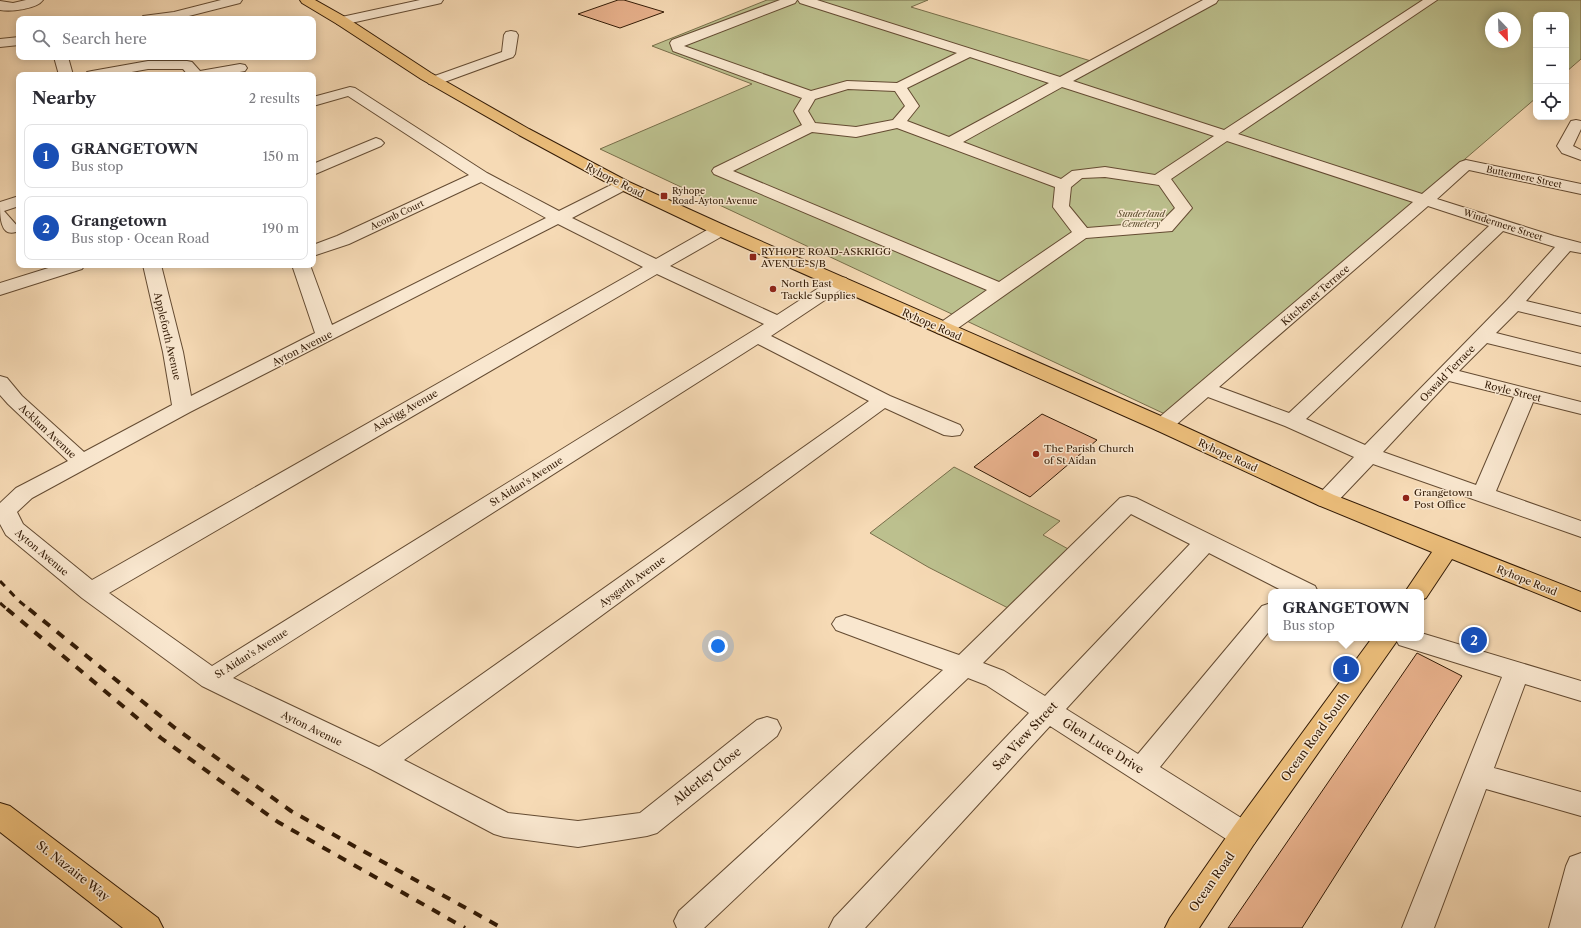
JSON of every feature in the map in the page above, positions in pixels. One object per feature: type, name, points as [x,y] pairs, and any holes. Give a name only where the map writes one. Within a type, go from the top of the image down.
[{"type":"main road","name":"Ryhope Road","points":[[306,0],[342,21],[434,81],[524,132],[623,185],[720,230],[1163,425],[1326,500],[1581,602]]},
{"type":"main road","points":[[1419,589],[1446,548]]},
{"type":"main road","name":"Ocean Road South","points":[[1244,835],[1384,641]]},
{"type":"main road","name":"St. Nazaire Way","points":[[0,815],[147,928]]},
{"type":"main road","name":"Ocean Road","points":[[1180,928],[1244,835]]},
{"type":"street","points":[[0,5],[3,7],[10,7],[37,0]]},
{"type":"street","points":[[181,0],[196,11]]},
{"type":"street","points":[[166,16],[196,11],[236,0]]},
{"type":"street","points":[[342,21],[437,0]]},
{"type":"street","points":[[791,0],[677,43],[678,48],[810,96],[847,84],[899,87],[969,52]]},
{"type":"street","name":"Windermere Street","points":[[804,0],[1501,224],[1574,246]]},
{"type":"street","points":[[950,143],[1212,0]]},
{"type":"street","points":[[1158,180],[1432,0]]},
{"type":"street","points":[[434,81],[508,54],[511,35]]},
{"type":"street","points":[[0,43],[16,41]]},
{"type":"street","points":[[62,60],[65,72]]},
{"type":"street","points":[[109,72],[148,65],[187,65],[194,72]]},
{"type":"street","points":[[215,72],[240,68]]},
{"type":"street","points":[[898,123],[912,106],[899,87]]},
{"type":"street","points":[[316,101],[350,90],[481,176],[557,217],[655,266],[778,324]]},
{"type":"street","points":[[810,96],[800,111],[810,127]]},
{"type":"street","points":[[1000,289],[720,172],[810,127],[856,132],[898,123],[1063,186]]},
{"type":"street","points":[[1576,124],[1564,146],[1568,150],[1581,155]]},
{"type":"street","points":[[316,169],[376,143]]},
{"type":"street","name":"Kitchener Terrace","points":[[1163,425],[1466,165]]},
{"type":"street","name":"Buttermere Street","points":[[1466,165],[1581,189]]},
{"type":"street","points":[[944,329],[1082,233],[1166,227],[1184,208],[1164,181],[1105,172],[1078,174],[1063,186],[1061,207],[1082,233]]},
{"type":"street","name":"Acomb Court","points":[[316,250],[343,240],[481,176]]},
{"type":"street","name":"Ayton Avenue","points":[[623,185],[557,217],[183,408],[24,493],[5,511],[14,529],[91,592],[211,678],[381,761],[504,825],[578,834],[647,824]]},
{"type":"street","points":[[0,207],[16,202]]},
{"type":"street","points":[[1292,421],[1501,224]]},
{"type":"street","name":"Askrigg Avenue","points":[[91,592],[655,266],[720,230]]},
{"type":"street","name":"Oswald Terrace","points":[[1326,500],[1445,374],[1574,246]]},
{"type":"street","points":[[0,289],[66,268]]},
{"type":"street","name":"Appleforth Avenue","points":[[153,268],[173,352],[183,408]]},
{"type":"street","points":[[302,268],[326,336]]},
{"type":"street","name":"St Aidan's Avenue","points":[[211,678],[778,324],[840,282]]},
{"type":"street","points":[[1514,304],[1581,320]]},
{"type":"street","points":[[758,336],[883,400],[952,430]]},
{"type":"street","points":[[1483,336],[1581,360]]},
{"type":"street","name":"Royle Street","points":[[1445,374],[1581,408]]},
{"type":"street","name":"Acklam Avenue","points":[[0,382],[15,400],[82,462]]},
{"type":"street","points":[[1205,389],[1292,421],[1369,455],[1581,529]]},
{"type":"street","points":[[1483,495],[1526,394]]},
{"type":"street","name":"Aysgarth Avenue","points":[[381,761],[883,400]]},
{"type":"street","points":[[690,920],[962,667],[1128,504],[1294,589]]},
{"type":"street","name":"Sea View Street","points":[[845,928],[1205,543]]},
{"type":"street","points":[[1141,770],[1268,616]]},
{"type":"street","name":"Glen Luce Drive","points":[[846,624],[995,678],[1244,835]]},
{"type":"street","points":[[1418,641],[1581,691]]},
{"type":"street","points":[[1418,928],[1517,671]]},
{"type":"street","name":"Alderley Close","points":[[647,824],[767,728]]},
{"type":"street","points":[[1477,775],[1581,804]]},
{"type":"street","points":[[1564,928],[1578,885]]},
{"type":"green space","name":"Sunderland Cemetery","points":[[767,0],[928,0],[911,7],[1091,61],[1204,0],[1581,0],[1581,59],[1569,69],[1569,12],[1533,12],[1533,101],[1167,415],[600,149],[752,84],[652,46]]},
{"type":"green space","points":[[954,467],[1060,521],[1043,535],[1070,550],[1010,609],[928,567],[870,533]]},
{"type":"building","points":[[618,0],[624,0],[664,12],[620,28],[578,14]]},
{"type":"building","name":"The Parish Church of St Aidan","points":[[1042,414],[1097,440],[1030,497],[974,467]]},
{"type":"building","points":[[1417,653],[1462,676],[1302,928],[1228,928]]},
{"type":"railway","points":[[0,581],[30,610]]},
{"type":"railway","points":[[0,603],[8,610]]},
{"type":"railway","points":[[7,609],[161,738],[278,822],[465,928]]},
{"type":"railway","points":[[29,609],[175,728],[291,811],[502,928]]},
{"type":"place","name":"Ryhope Road-Ayton Avenue","points":[[664,196]]},
{"type":"place","name":"RYHOPE ROAD-ASKRIGG AVENUE-S/B","points":[[753,257]]},
{"type":"place","name":"North East Tackle Supplies","points":[[773,289]]},
{"type":"place","name":"The Parish Church of St Aidan","points":[[1036,454]]},
{"type":"place","name":"Grangetown Post Office","points":[[1406,498]]},
{"type":"place","name":"Grangetown","points":[[1474,640]]},
{"type":"place","name":"GRANGETOWN","points":[[1346,669]]}]
